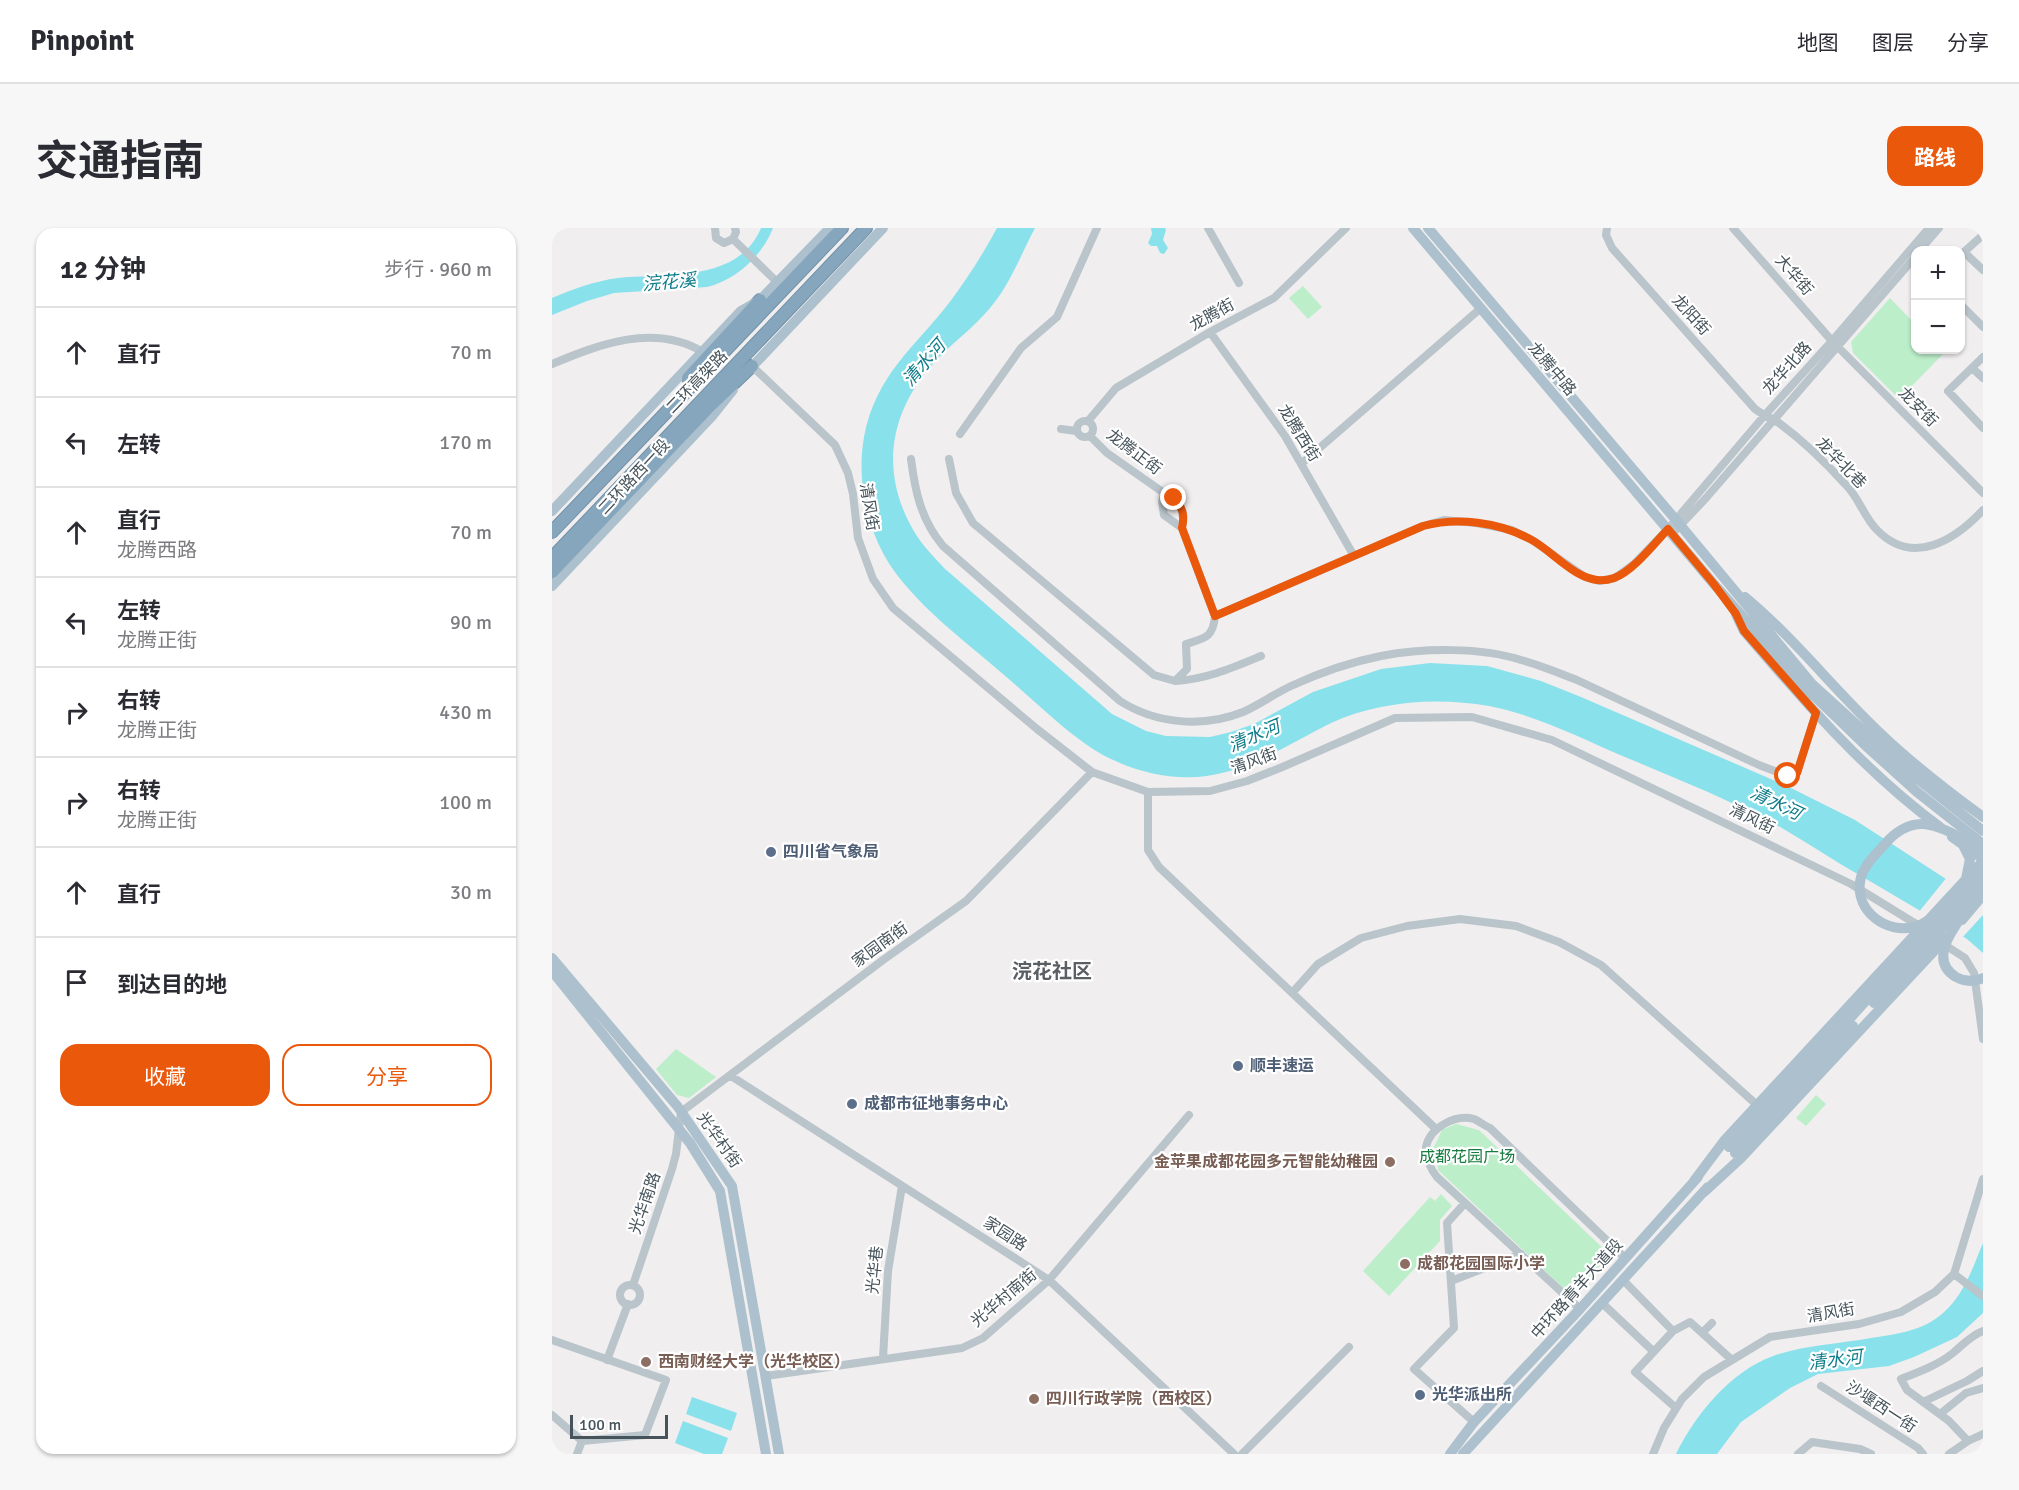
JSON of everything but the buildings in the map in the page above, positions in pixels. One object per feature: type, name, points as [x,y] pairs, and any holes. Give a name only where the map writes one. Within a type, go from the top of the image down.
[{"type":"highway","name":"二环高架路","points":[[552,532],[842,228]]},
{"type":"highway","name":"二环高架路","points":[[552,558],[866,228]]},
{"type":"highway","points":[[552,524],[760,300]]},
{"type":"highway","points":[[552,572],[708,408],[752,366]]},
{"type":"main road","points":[[552,511],[741,311],[760,300],[830,228]]},
{"type":"main road","name":"二环路西一段","points":[[552,586],[713,415],[752,366],[883,228]]},
{"type":"main road","name":"龙腾中路","points":[[1413,228],[1670,531],[1717,580]]},
{"type":"main road","name":"龙腾中路","points":[[1428,228],[1678,522],[1717,580]]},
{"type":"main road","points":[[1694,1181],[1724,1141],[1983,860],[1912,807],[1816,713],[1744,631],[1717,580]]},
{"type":"main road","points":[[1717,580],[1810,687],[1866,746],[1917,792],[1983,844]]},
{"type":"main road","points":[[1717,580],[1766,615],[1878,731],[1953,795],[1980,814]]},
{"type":"main road","points":[[1810,687],[1909,772],[1983,831]]},
{"type":"main road","points":[[1983,849],[1928,825],[1920,824],[1904,828],[1889,839],[1869,863],[1862,875],[1860,889],[1865,907],[1878,921],[1893,928],[1916,927],[1930,920],[1983,872]]},
{"type":"main road","points":[[1963,845],[1970,860],[1965,880]]},
{"type":"main road","points":[[1732,1150],[1983,872]]},
{"type":"main road","points":[[1732,1150],[1983,885]]},
{"type":"main road","points":[[1983,885],[1948,936],[1943,950],[1947,968],[1951,973],[1964,981],[1983,978]]},
{"type":"main road","points":[[1704,1192],[1741,1158],[1945,939],[1982,896]]},
{"type":"main road","name":"光华村街","points":[[552,958],[681,1112],[732,1186],[779,1454]]},
{"type":"main road","name":"光华村街","points":[[552,971],[690,1143],[720,1191],[766,1454]]},
{"type":"main road","name":"中环路青羊大道段","points":[[1450,1454],[1474,1422],[1580,1309],[1694,1181],[1732,1150]]},
{"type":"main road","name":"中环路青羊大道段","points":[[1463,1454],[1704,1192],[1732,1150]]},
{"type":"street","points":[[715,228],[718,240],[724,243],[734,239]]},
{"type":"street","points":[[734,239],[735,228]]},
{"type":"street","points":[[960,434],[1021,348],[1057,317],[1097,228]]},
{"type":"street","points":[[1208,228],[1239,283]]},
{"type":"street","name":"龙腾街","points":[[1088,421],[1116,388],[1210,332],[1274,298],[1346,228]]},
{"type":"street","name":"龙阳街","points":[[1607,228],[1606,235],[1612,248],[1755,409],[1764,416]]},
{"type":"street","name":"大华街","points":[[1733,228],[1834,344]]},
{"type":"street","name":"龙华北路","points":[[1670,531],[1773,419],[1929,228]]},
{"type":"street","points":[[1923,246],[1939,228]]},
{"type":"street","points":[[1983,235],[1964,252],[1983,270]]},
{"type":"street","points":[[734,239],[777,282]]},
{"type":"street","name":"龙华北路","points":[[1678,522],[1764,416],[1911,262]]},
{"type":"street","points":[[1301,464],[1481,308]]},
{"type":"street","points":[[1965,309],[1983,327]]},
{"type":"street","name":"龙腾西街","points":[[1210,332],[1285,436],[1354,556]]},
{"type":"street","points":[[552,364],[585,350],[622,339],[651,337],[688,343],[703,352]]},
{"type":"street","name":"龙安街","points":[[1834,344],[1983,493]]},
{"type":"street","points":[[1983,357],[1948,391],[1983,428]]},
{"type":"street","name":"清风街","points":[[752,366],[835,445],[848,473],[858,538],[873,579],[893,608],[1092,772],[1148,792],[1210,791],[1247,781],[1395,718],[1472,717],[1552,740],[1851,884],[1925,923]]},
{"type":"street","points":[[1972,368],[1983,378]]},
{"type":"street","name":"龙华北巷","points":[[1764,416],[1773,419],[1846,485],[1878,531],[1896,544],[1922,547],[1936,545],[1962,531],[1983,510]]},
{"type":"street","points":[[1061,429],[1077,431],[1083,437],[1090,436],[1094,429],[1088,421],[1080,423],[1077,431]]},
{"type":"street","name":"龙腾正街","points":[[1090,436],[1107,453],[1164,493],[1162,502],[1164,515],[1182,528],[1215,616]]},
{"type":"street","points":[[911,459],[920,506],[933,534],[942,546],[1120,700],[1142,713],[1179,721],[1218,719],[1245,711],[1292,686],[1324,673],[1382,656],[1455,651],[1490,653],[1521,659],[1577,680],[1727,751],[1788,776],[1797,773],[1816,713]]},
{"type":"street","points":[[949,459],[956,494],[973,523],[1145,669],[1161,678],[1175,681],[1197,680],[1261,656]]},
{"type":"street","points":[[1164,493],[1174,498],[1181,506],[1185,517],[1182,528]]},
{"type":"street","points":[[1197,680],[1190,675],[1187,669],[1186,644],[1213,631],[1215,616],[1423,526],[1444,520],[1512,530],[1533,540],[1585,577],[1599,581],[1615,578],[1670,531]]},
{"type":"street","points":[[1175,681],[1187,669]]},
{"type":"street","name":"家园南街","points":[[681,1112],[883,960],[966,901],[1092,772]]},
{"type":"street","points":[[1148,792],[1148,850],[1152,859],[1436,1129]]},
{"type":"street","points":[[1292,993],[1318,964],[1361,938],[1407,926],[1460,919],[1516,926],[1559,942],[1601,965],[1757,1105]]},
{"type":"street","points":[[1945,939],[1965,958],[1974,974],[1983,1039]]},
{"type":"street","name":"家园路","points":[[731,1076],[1049,1280],[1234,1454]]},
{"type":"street","points":[[678,1129],[681,1112]]},
{"type":"street","name":"光华村南街","points":[[766,1376],[962,1348],[983,1338],[1049,1280],[1189,1115]]},
{"type":"street","points":[[1580,1309],[1431,1169],[1426,1147],[1436,1129],[1451,1120],[1473,1119],[1490,1128],[1625,1258]]},
{"type":"street","name":"光华南路","points":[[633,1285],[672,1169],[678,1129]]},
{"type":"street","points":[[1983,1179],[1954,1274],[1983,1296]]},
{"type":"street","name":"光华巷","points":[[883,1358],[888,1271],[902,1186]]},
{"type":"street","points":[[1465,1203],[1448,1223],[1454,1328],[1414,1369],[1474,1422]]},
{"type":"street","points":[[1451,1281],[1521,1254]]},
{"type":"street","name":"清风街","points":[[1653,1454],[1676,1408],[1704,1377],[1770,1337],[1859,1324],[1901,1312],[1935,1292],[1954,1274]]},
{"type":"street","points":[[1623,1280],[1673,1331]]},
{"type":"street","points":[[633,1285],[638,1289],[639,1299],[634,1304],[628,1304],[622,1301],[621,1292],[624,1287],[633,1285]]},
{"type":"street","points":[[1602,1303],[1653,1351]]},
{"type":"street","points":[[607,1360],[628,1304]]},
{"type":"street","points":[[1676,1408],[1635,1371],[1673,1331],[1690,1322],[1732,1360]]},
{"type":"street","points":[[1702,1332],[1712,1323]]},
{"type":"street","points":[[1968,1441],[1949,1420],[1907,1390],[1901,1379],[1931,1367],[1983,1331]]},
{"type":"street","points":[[552,1340],[666,1380],[645,1435],[582,1441],[552,1414]]},
{"type":"street","points":[[1242,1454],[1349,1347]]},
{"type":"street","points":[[1923,1402],[1983,1371]]},
{"type":"street","name":"沙堰西一街","points":[[1821,1386],[1918,1448],[1923,1454]]},
{"type":"street","points":[[1940,1414],[1966,1393],[1983,1388]]},
{"type":"street","points":[[1949,1454],[1983,1434]]},
{"type":"street","points":[[578,1454],[582,1441]]},
{"type":"street","points":[[1798,1454],[1812,1442],[1860,1449],[1871,1454]]},
{"type":"street","points":[[1819,1443],[1824,1454]]},
{"type":"green space","points":[[1303,286],[1322,307],[1308,319],[1289,298]]},
{"type":"green space","points":[[1890,298],[1911,320],[1911,354],[1943,354],[1899,399],[1853,353],[1851,342]]},
{"type":"green space","points":[[676,1049],[716,1077],[689,1098],[677,1095],[656,1069]]},
{"type":"green space","points":[[1816,1095],[1826,1104],[1806,1126],[1796,1118]]},
{"type":"green space","name":"成都花园广场","points":[[1456,1124],[1479,1130],[1610,1255],[1572,1296],[1438,1170],[1434,1147],[1442,1130]]},
{"type":"green space","points":[[1441,1194],[1452,1206],[1440,1220],[1440,1241],[1389,1296],[1363,1271],[1430,1197],[1435,1201]]},
{"type":"water","name":"浣花溪","points":[[761,228],[773,228],[762,248],[738,273],[718,284],[707,287],[614,293],[552,315],[552,298],[593,283],[618,278],[699,272],[719,267],[736,258],[750,246]]},
{"type":"water","name":"清水河","points":[[997,228],[1035,228],[997,299],[983,316],[932,365],[917,384],[906,404],[898,425],[894,446],[893,468],[897,489],[904,511],[915,533],[944,568],[1112,714],[1146,731],[1166,736],[1210,737],[1254,724],[1313,692],[1381,669],[1430,663],[1487,666],[1541,681],[1581,697],[1787,786],[1855,820],[1983,903],[1983,953],[1967,939],[1773,823],[1575,735],[1507,710],[1469,703],[1429,702],[1369,710],[1331,723],[1250,764],[1197,777],[1164,776],[1132,768],[1111,759],[1084,742],[941,622],[909,590],[895,573],[877,542],[864,498],[862,452],[864,437],[877,396],[909,349],[956,294]]},
{"type":"water","points":[[1151,228],[1165,228],[1166,230],[1163,240],[1168,248],[1164,254],[1160,253],[1157,246],[1151,246],[1148,243],[1152,234]]},
{"type":"water","name":"清水河","points":[[1983,1243],[1983,1313],[1957,1337],[1889,1366],[1818,1374],[1790,1388],[1741,1422],[1717,1454],[1676,1454],[1693,1424],[1716,1396],[1743,1372],[1758,1363],[1797,1349],[1900,1333],[1918,1328],[1935,1319],[1957,1298]]},
{"type":"water","points":[[692,1397],[737,1413],[731,1431],[686,1414]]},
{"type":"water","points":[[683,1421],[728,1438],[722,1454],[704,1454],[675,1443]]},
{"type":"pier","points":[[1947,877],[1983,901],[1983,915],[1961,939],[1918,913]]},
{"type":"place","name":"四川省气象局","points":[[771,852]]},
{"type":"place","name":"顺丰速运","points":[[1238,1066]]},
{"type":"place","name":"成都市征地事务中心","points":[[852,1104]]},
{"type":"place","name":"金苹果成都花园多元智能幼稚园","points":[[1390,1162]]},
{"type":"place","name":"成都花园国际小学","points":[[1405,1264]]},
{"type":"place","name":"西南财经大学（光华校区）","points":[[646,1362]]},
{"type":"place","name":"光华派出所","points":[[1420,1395]]},
{"type":"place","name":"四川行政学院（西校区）","points":[[1034,1399]]},
{"type":"district","name":"浣花社区","points":[[1052,971]]},
{"type":"route","points":[[1174,498],[1181,506],[1185,517],[1182,528],[1215,616],[1423,526],[1444,520],[1512,530],[1533,540],[1585,577],[1599,581],[1615,578],[1634,564],[1668,529],[1713,583],[1736,614],[1744,631],[1816,713],[1797,773],[1788,776]]}]
